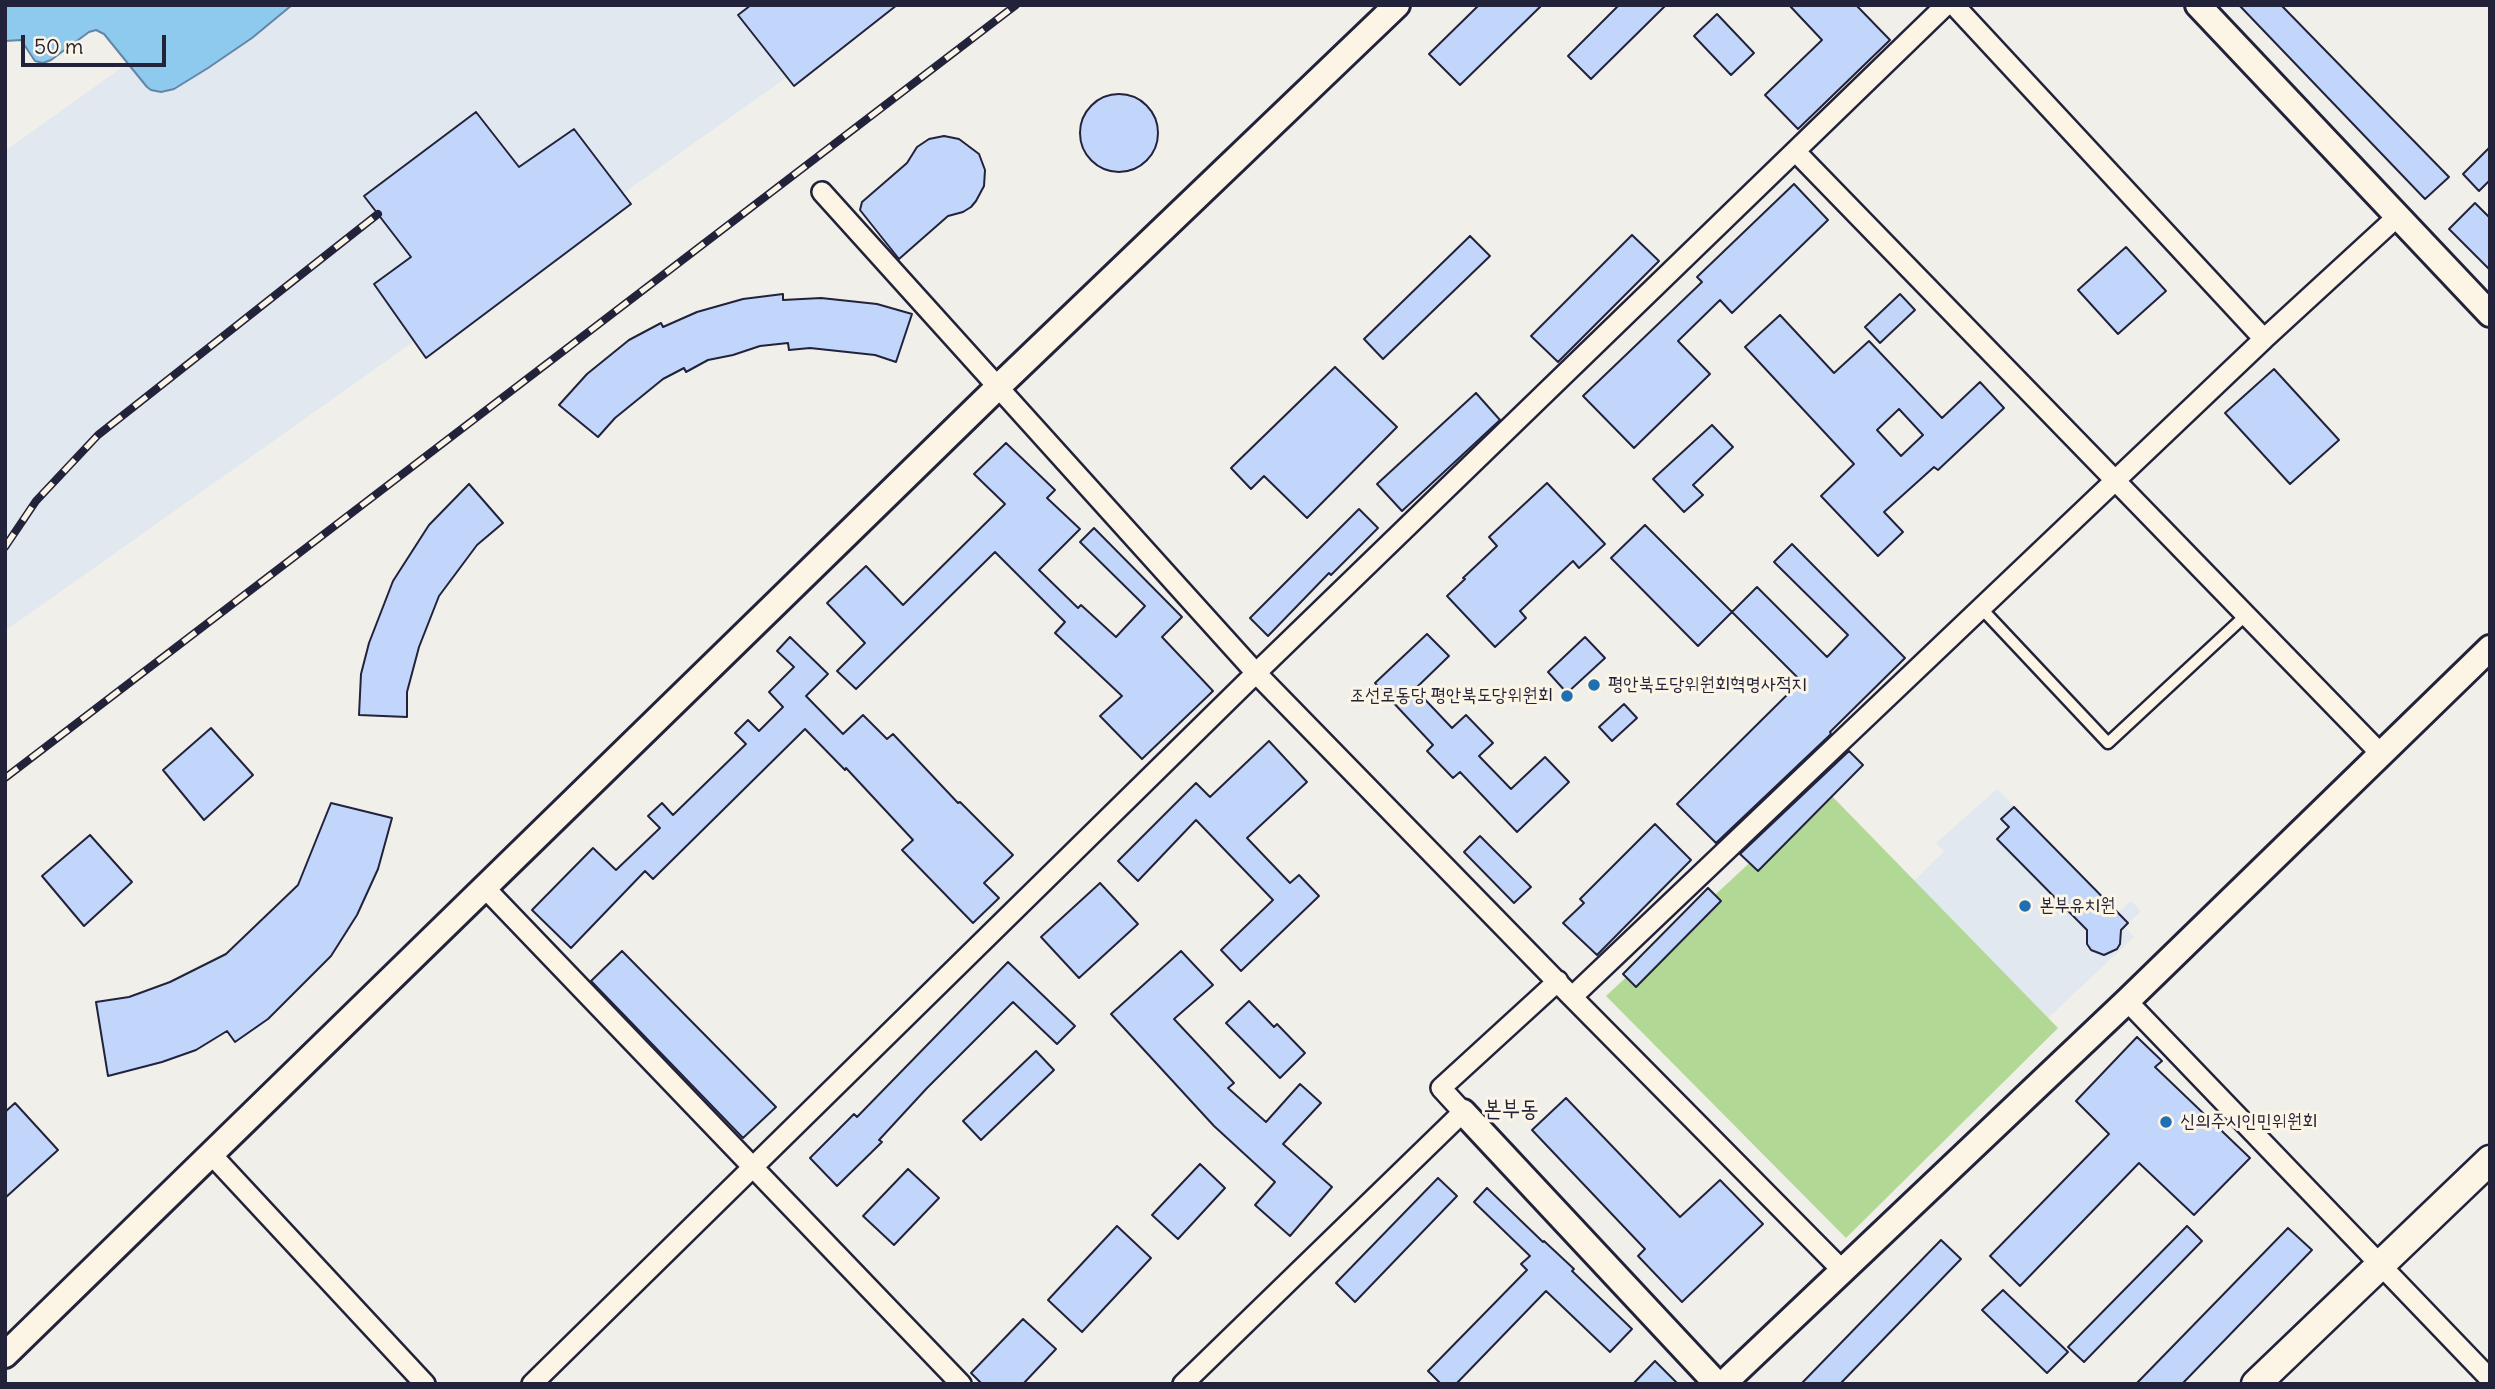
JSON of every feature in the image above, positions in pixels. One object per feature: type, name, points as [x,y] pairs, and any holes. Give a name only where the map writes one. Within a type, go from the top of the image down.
[{"type":"main road","points":[[2256,1384],[2490,1160]]},
{"type":"street","points":[[5,1355],[998,387],[1397,5]]},
{"type":"street","points":[[532,1384],[1256,673],[1946,5]]},
{"type":"street","points":[[1954,5],[2264,339]]},
{"type":"street","points":[[2198,5],[2490,314]]},
{"type":"street","points":[[1796,152],[2381,754]]},
{"type":"street","points":[[822,192],[1256,673],[1842,1270]]},
{"type":"street","points":[[1572,997],[2264,339],[2398,216]]},
{"type":"street","points":[[1723,1384],[2127,1001],[2490,648]]},
{"type":"street","points":[[485,888],[961,1384]]},
{"type":"street","points":[[1558,981],[1441,1088],[1717,1384]]},
{"type":"street","points":[[2127,1001],[2490,1379]]},
{"type":"street","points":[[1183,1384],[1463,1112]]},
{"type":"street","points":[[211,1154],[425,1384]]},
{"type":"lane","points":[[1981,608],[2108,743],[2246,615]]},
{"type":"shaded area","points":[[209,5],[889,5],[5,631],[5,151]]},
{"type":"shaded area","name":"본부유치원","points":[[1997,789],[2118,913],[2131,901],[2141,911],[2125,927],[2134,937],[2048,1018],[1914,881],[1944,851],[1936,843]]},
{"type":"green space","points":[[1827,791],[2058,1028],[1846,1238],[1606,996]]},
{"type":"water","points":[[5,5],[292,5],[252,38],[208,68],[174,89],[161,92],[147,87],[104,34],[96,30],[89,32],[51,60],[43,63],[35,61],[21,40],[5,41]]},
{"type":"building","points":[[751,5],[897,5],[794,86],[738,15]]},
{"type":"building","points":[[1479,5],[1542,5],[1460,85],[1429,54]]},
{"type":"building","points":[[1619,5],[1666,5],[1591,79],[1568,56]]},
{"type":"building","points":[[1789,5],[1856,5],[1890,40],[1798,129],[1765,95],[1822,40]]},
{"type":"building","points":[[2239,5],[2281,5],[2449,177],[2425,199]]},
{"type":"building","points":[[1717,14],[1754,53],[1731,75],[1694,36]]},
{"type":"building","points":[[1119,94],[1134,97],[1147,105],[1155,118],[1158,133],[1155,148],[1147,161],[1134,169],[1119,172],[1104,169],[1091,161],[1083,148],[1080,133],[1083,118],[1091,105],[1104,97]]},
{"type":"building","points":[[476,112],[519,167],[574,129],[631,204],[426,358],[374,284],[411,257],[364,196]]},
{"type":"building","points":[[944,136],[959,139],[979,154],[985,170],[984,186],[971,207],[948,216],[899,259],[860,210],[862,202],[907,163],[917,147],[929,139]]},
{"type":"building","points":[[2490,147],[2490,180],[2479,191],[2463,174]]},
{"type":"building","points":[[1794,184],[1828,220],[1732,313],[1720,300],[1678,341],[1710,374],[1634,448],[1583,396],[1702,282],[1697,277]]},
{"type":"building","points":[[2475,203],[2490,218],[2490,270],[2449,229]]},
{"type":"building","points":[[1632,235],[1659,261],[1558,362],[1531,336]]},
{"type":"building","points":[[1470,236],[1490,256],[1383,359],[1364,339]]},
{"type":"building","points":[[2126,247],[2166,291],[2118,334],[2078,290]]},
{"type":"building","points":[[783,294],[783,300],[821,298],[877,304],[912,314],[896,362],[875,355],[810,348],[789,350],[788,343],[760,346],[708,360],[686,372],[684,368],[663,379],[615,418],[598,437],[559,405],[587,374],[629,340],[661,323],[663,327],[697,312],[743,299]]},
{"type":"building","points":[[1900,294],[1915,310],[1880,343],[1865,327]]},
{"type":"building","points":[[1780,315],[1834,373],[1869,341],[1942,418],[1980,382],[2004,408],[1938,470],[1934,467],[1884,512],[1903,532],[1878,556],[1821,496],[1854,464],[1745,347]],"holes":[[[1899,409],[1923,435],[1901,456],[1877,430]]]},
{"type":"building","points":[[1335,367],[1397,427],[1307,518],[1264,476],[1251,489],[1231,468]]},
{"type":"building","points":[[2274,369],[2339,440],[2290,484],[2225,413]]},
{"type":"building","points":[[1476,393],[1500,420],[1402,511],[1377,484]]},
{"type":"building","points":[[1712,425],[1733,447],[1693,485],[1703,495],[1684,512],[1653,479]]},
{"type":"building","points":[[1006,443],[1055,490],[1047,498],[1080,529],[1039,570],[1078,608],[1081,605],[1116,637],[1145,606],[1080,542],[1094,528],[1182,617],[1162,637],[1213,691],[1142,759],[1100,716],[1122,696],[1055,633],[1065,622],[995,552],[856,689],[837,671],[865,643],[827,603],[866,566],[903,605],[1005,504],[974,474]]},
{"type":"building","points":[[1547,483],[1605,544],[1579,568],[1573,561],[1520,611],[1526,618],[1495,647],[1447,596],[1497,546],[1489,537]]},
{"type":"building","points":[[469,484],[503,523],[477,545],[439,596],[419,647],[407,692],[407,717],[359,715],[361,674],[369,643],[393,581],[429,525]]},
{"type":"building","points":[[1359,509],[1378,528],[1331,575],[1329,573],[1268,636],[1250,618]]},
{"type":"building","points":[[1645,525],[1732,612],[1698,646],[1611,558]]},
{"type":"building","points":[[1792,544],[1905,658],[1830,732],[1831,734],[1716,843],[1677,804],[1801,681],[1732,612],[1757,587],[1827,657],[1848,635],[1774,562]]},
{"type":"building","points":[[1427,634],[1449,656],[1415,689],[1452,728],[1466,715],[1493,743],[1479,756],[1511,789],[1545,757],[1569,782],[1517,832],[1460,772],[1453,778],[1427,751],[1433,745],[1375,683]]},
{"type":"building","points":[[790,637],[828,674],[806,696],[843,734],[863,715],[887,739],[893,734],[958,803],[960,802],[1013,855],[984,883],[999,898],[973,923],[902,850],[913,840],[846,768],[845,770],[805,729],[653,879],[645,871],[571,948],[532,910],[593,848],[616,870],[660,828],[648,816],[662,803],[673,815],[746,744],[735,733],[748,720],[759,731],[783,707],[769,692],[794,667],[777,651]]},
{"type":"building","points":[[1585,637],[1605,658],[1567,693],[1548,672]]},
{"type":"building","points":[[1624,704],[1637,718],[1612,741],[1599,727]]},
{"type":"building","points":[[211,728],[253,775],[204,820],[163,770]]},
{"type":"building","points":[[1269,741],[1307,782],[1247,838],[1290,883],[1299,875],[1319,896],[1241,971],[1221,950],[1273,900],[1196,820],[1138,881],[1118,861],[1196,783],[1210,797]]},
{"type":"building","points":[[1849,751],[1863,765],[1758,871],[1740,854]]},
{"type":"building","points":[[331,803],[392,818],[378,869],[357,915],[331,956],[268,1019],[235,1042],[227,1031],[196,1050],[108,1076],[96,1002],[129,997],[170,982],[226,954],[298,885]]},
{"type":"building","points":[[2014,807],[2128,923],[2121,930],[2117,949],[2104,955],[2091,950],[2087,944],[2087,930],[1997,839],[2009,827],[2001,819]]},
{"type":"building","points":[[1655,824],[1691,860],[1597,955],[1563,923],[1584,903],[1580,899]]},
{"type":"building","points":[[90,835],[132,882],[84,926],[42,876]]},
{"type":"building","points":[[1480,836],[1531,887],[1514,903],[1464,852]]},
{"type":"building","points":[[1100,883],[1138,924],[1079,978],[1041,937]]},
{"type":"building","points":[[1708,888],[1721,901],[1636,987],[1623,974]]},
{"type":"building","points":[[622,951],[776,1107],[743,1138],[591,981]]},
{"type":"building","points":[[1181,951],[1213,985],[1174,1019],[1234,1083],[1228,1088],[1266,1122],[1300,1084],[1321,1103],[1283,1144],[1332,1187],[1290,1236],[1255,1205],[1275,1182],[1214,1126],[1111,1014]]},
{"type":"building","points":[[1008,962],[1075,1026],[1057,1044],[1013,1002],[927,1088],[879,1140],[882,1142],[837,1186],[810,1158],[854,1114],[857,1117]]},
{"type":"building","points":[[1249,1001],[1274,1027],[1277,1024],[1305,1053],[1280,1078],[1226,1023]]},
{"type":"building","points":[[2137,1037],[2162,1061],[2155,1067],[2250,1158],[2194,1215],[2139,1163],[2020,1286],[1990,1256],[2109,1134],[2076,1101]]},
{"type":"building","points":[[1036,1051],[1054,1070],[981,1140],[963,1121]]},
{"type":"building","points":[[1566,1098],[1680,1217],[1720,1180],[1763,1224],[1682,1302],[1638,1256],[1645,1249],[1532,1130]]},
{"type":"building","points":[[15,1103],[58,1150],[5,1198],[5,1112]]},
{"type":"building","points":[[1200,1164],[1225,1188],[1178,1239],[1152,1215]]},
{"type":"building","points":[[908,1169],[939,1198],[894,1245],[863,1216]]},
{"type":"building","points":[[1438,1178],[1457,1196],[1355,1302],[1336,1283]]},
{"type":"building","points":[[1487,1188],[1574,1269],[1572,1271],[1632,1329],[1610,1352],[1546,1291],[1456,1384],[1441,1384],[1428,1371],[1527,1270],[1521,1264],[1530,1256],[1474,1202]]},
{"type":"building","points":[[1117,1226],[1151,1258],[1082,1332],[1048,1300]]},
{"type":"building","points":[[2187,1226],[2202,1241],[2084,1362],[2068,1347]]},
{"type":"building","points":[[2288,1228],[2312,1250],[2182,1384],[2136,1384]]},
{"type":"building","points":[[1941,1240],[1961,1259],[1840,1384],[1801,1384]]},
{"type":"building","points":[[2003,1290],[2068,1352],[2047,1373],[1982,1310]]},
{"type":"building","points":[[1023,1319],[1056,1349],[1023,1384],[982,1384],[971,1373]]},
{"type":"building","points":[[1655,1361],[1678,1384],[1633,1384]]},
{"type":"railway","points":[[5,778],[1016,5]]},
{"type":"railway","points":[[5,547],[36,501],[98,435],[378,214]]},
{"type":"place","name":"평안북도당위원회혁명사적지","points":[[1594,685]]},
{"type":"place","name":"조선로동당 평안북도당위원회","points":[[1567,696]]},
{"type":"place","name":"본부유치원","points":[[2025,906]]},
{"type":"place","name":"신의주시인민위원회","points":[[2166,1122]]},
{"type":"district","name":"본부동","points":[[1511,1109]]}]
